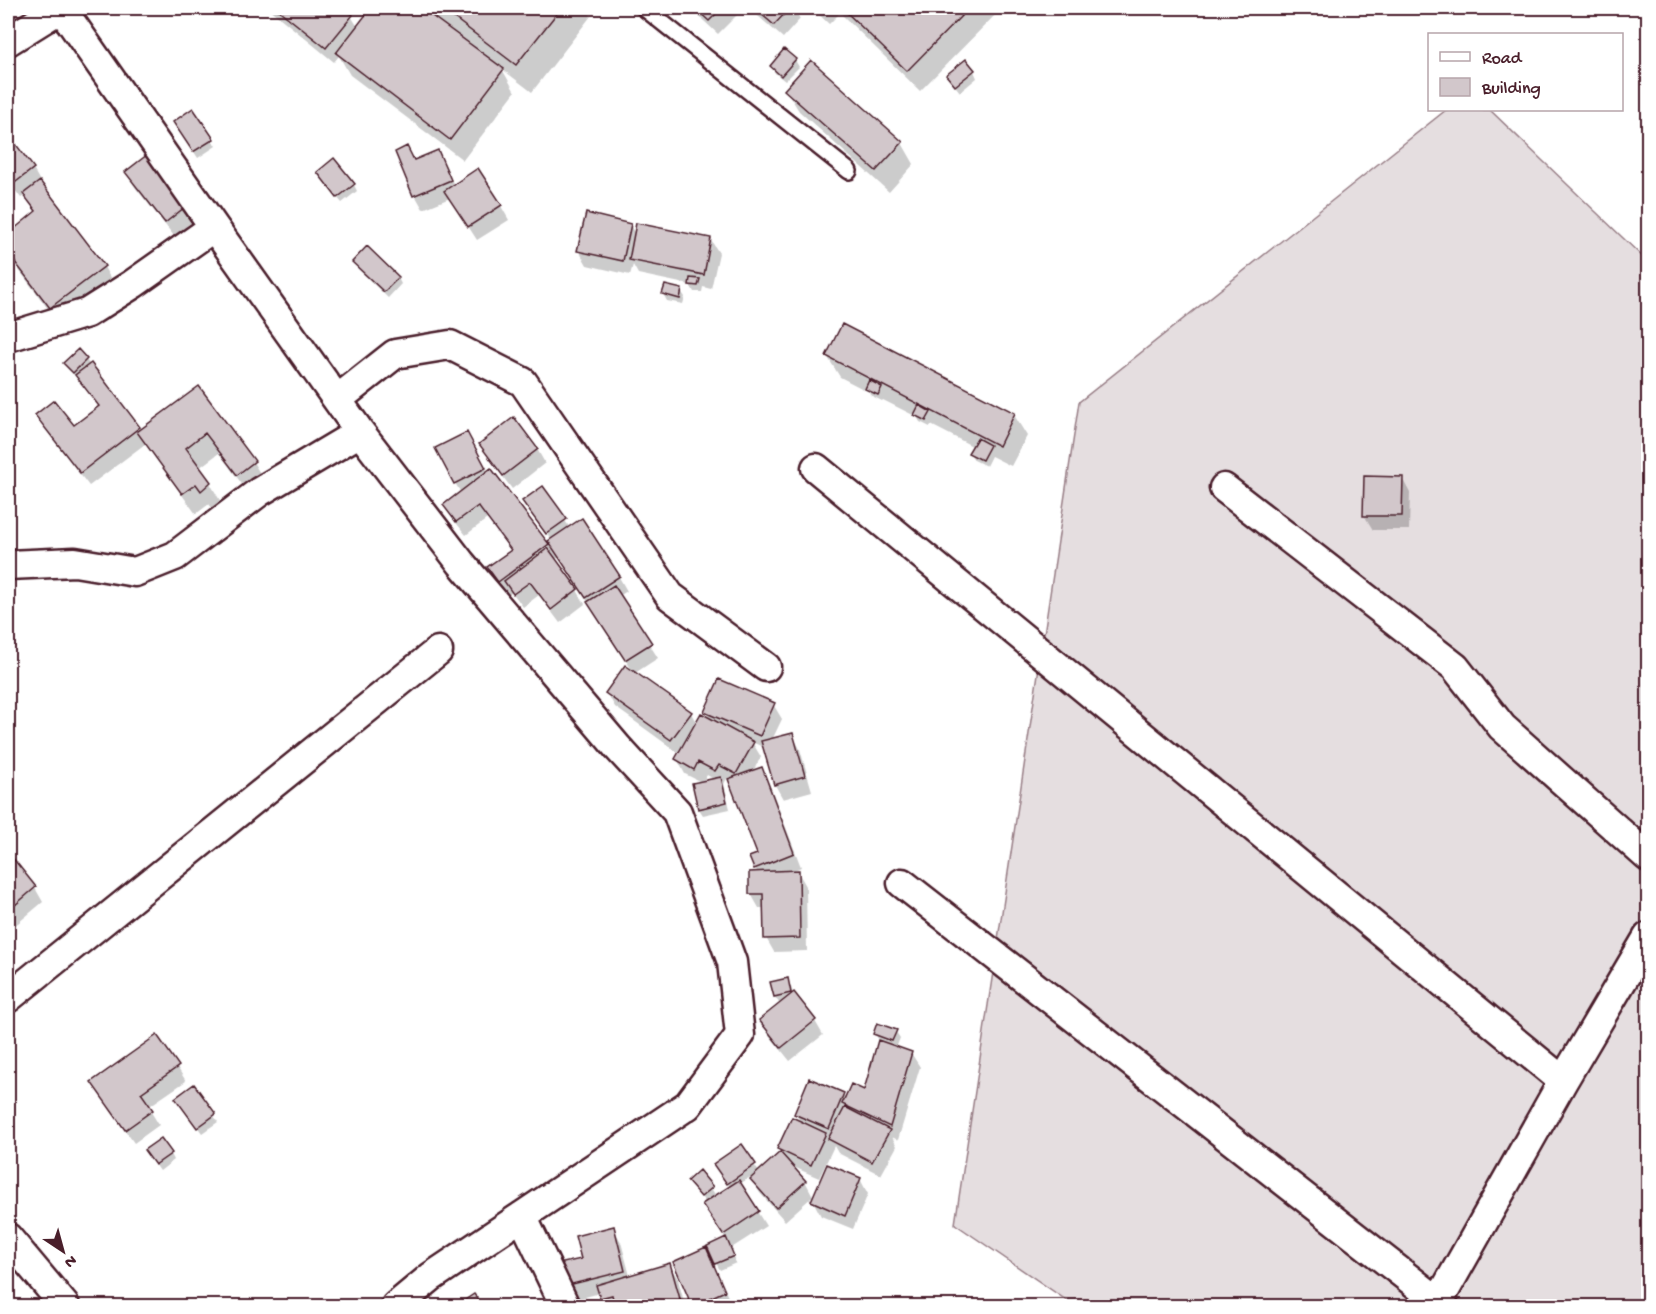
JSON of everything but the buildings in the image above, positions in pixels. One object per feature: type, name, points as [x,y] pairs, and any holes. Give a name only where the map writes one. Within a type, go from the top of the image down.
[{"type":"street","points":[[8,40],[61,8],[360,432],[461,564],[618,748],[677,812],[732,962],[740,1035],[688,1105],[431,1277],[396,1306]]},
{"type":"street","points":[[8,337],[87,313],[214,227]]},
{"type":"street","points":[[338,399],[395,354],[450,345],[523,382],[670,596],[766,667]]},
{"type":"street","points":[[8,565],[75,562],[135,572],[175,556],[259,492],[360,432]]},
{"type":"street","points":[[816,468],[1563,1081]]},
{"type":"street","points":[[1224,488],[1455,667],[1502,728],[1648,857]]},
{"type":"street","points":[[8,998],[438,651]]},
{"type":"street","points":[[902,883],[1440,1305],[1563,1081],[1648,937]]},
{"type":"street","points":[[522,1216],[565,1306]]},
{"type":"street","points":[[8,1238],[65,1306]]},
{"type":"lane","points":[[644,8],[849,171]]},
{"type":"shaded area","points":[[1445,111],[1491,111],[1648,262],[1648,1306],[1075,1306],[955,1224],[1079,402]]}]
